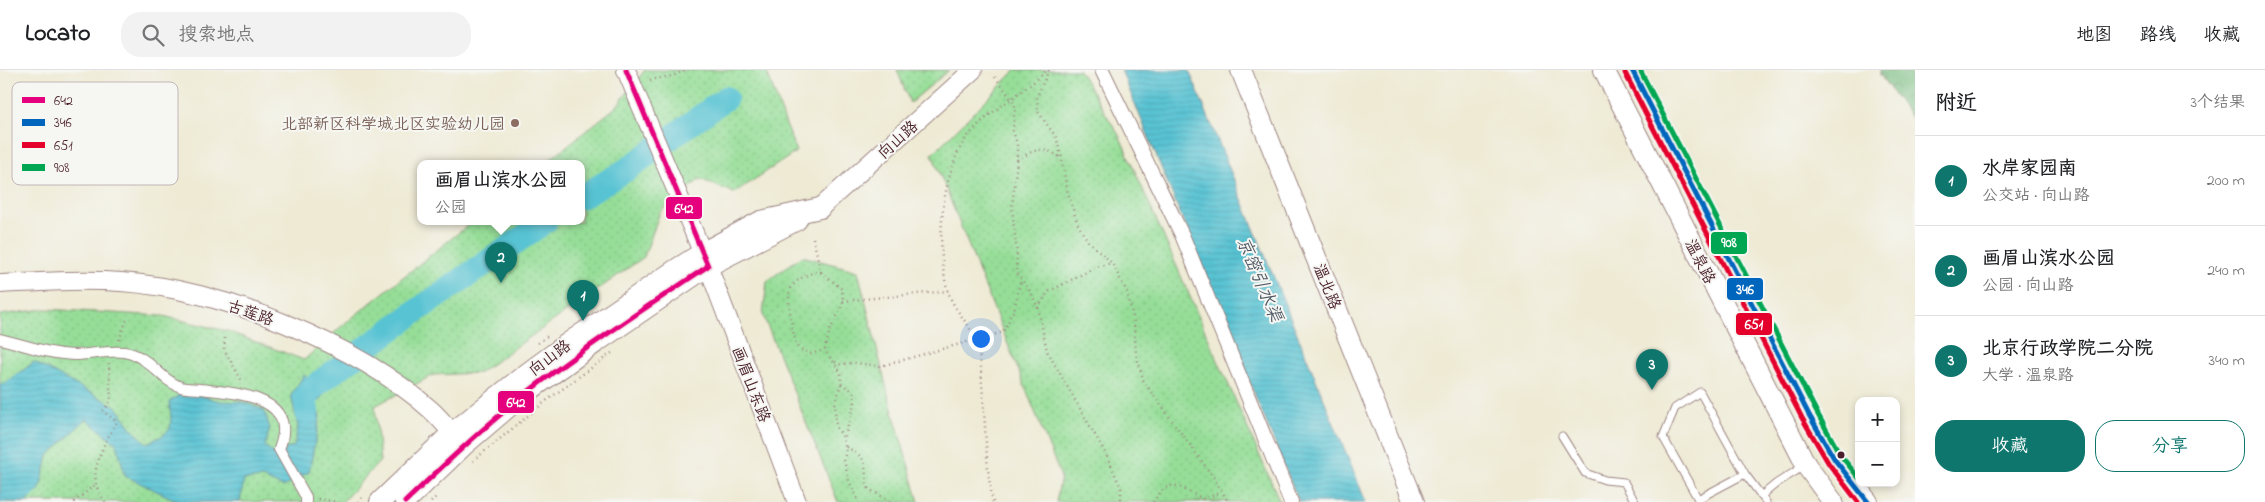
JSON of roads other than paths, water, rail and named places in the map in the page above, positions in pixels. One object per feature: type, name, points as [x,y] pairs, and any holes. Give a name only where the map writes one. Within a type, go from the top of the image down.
[{"type":"main road","name":"温北路","points":[[1241,70],[1414,502]]},
{"type":"main road","name":"温泉路","points":[[1604,70],[1806,465],[1833,502]]},
{"type":"main road","name":"温泉路","points":[[1632,70],[1809,416],[1835,460],[1868,502]]},
{"type":"main road","name":"向山路","points":[[380,502],[458,439],[568,342],[705,260],[761,221],[820,208]]},
{"type":"main road","name":"向山路","points":[[405,502],[458,439]]},
{"type":"street","name":"画眉山东路","points":[[626,70],[705,260],[797,502]]},
{"type":"street","name":"向山路","points":[[820,208],[973,70]]},
{"type":"street","points":[[1102,70],[1182,234],[1291,502]]},
{"type":"street","name":"古莲路","points":[[0,284],[55,281],[122,282],[185,292],[251,311],[317,337],[374,368],[431,410],[458,439]]},
{"type":"street","points":[[0,339],[31,349],[59,354],[124,352],[146,360],[181,387],[237,393],[260,399],[278,411],[284,428],[279,449],[306,500]]},
{"type":"lane","points":[[1745,474],[1696,500],[1663,437],[1675,408],[1700,392],[1745,474],[1764,499],[1777,483],[1806,465]]},
{"type":"lane","points":[[1562,436],[1585,473],[1605,480],[1624,482],[1636,502]]},
{"type":"water","name":"京密引水渠","points":[[1121,70],[1189,70],[1366,502],[1299,502]]},
{"type":"water","points":[[34,362],[117,407],[133,430],[147,443],[162,436],[170,429],[169,402],[179,395],[197,394],[219,401],[243,402],[264,410],[270,428],[265,446],[274,454],[294,446],[298,427],[291,395],[304,375],[325,393],[316,404],[320,417],[309,472],[283,487],[262,478],[244,480],[240,502],[180,502],[125,476],[117,444],[86,419],[48,456],[40,489],[27,502],[0,502],[0,384],[6,383]]},
{"type":"waterway","points":[[585,195],[626,170],[726,98]]},
{"type":"waterway","points":[[307,412],[305,396],[320,382],[415,312],[541,225]]},
{"type":"place","name":"北部新区科学城北区实验幼儿园","points":[[515,123]]},
{"type":"place","name":"画眉山滨水公园","points":[[501,283]]},
{"type":"place","name":"水岸家园南","points":[[583,321]]},
{"type":"place","name":"北京行政学院二分院","points":[[1652,390]]}]
